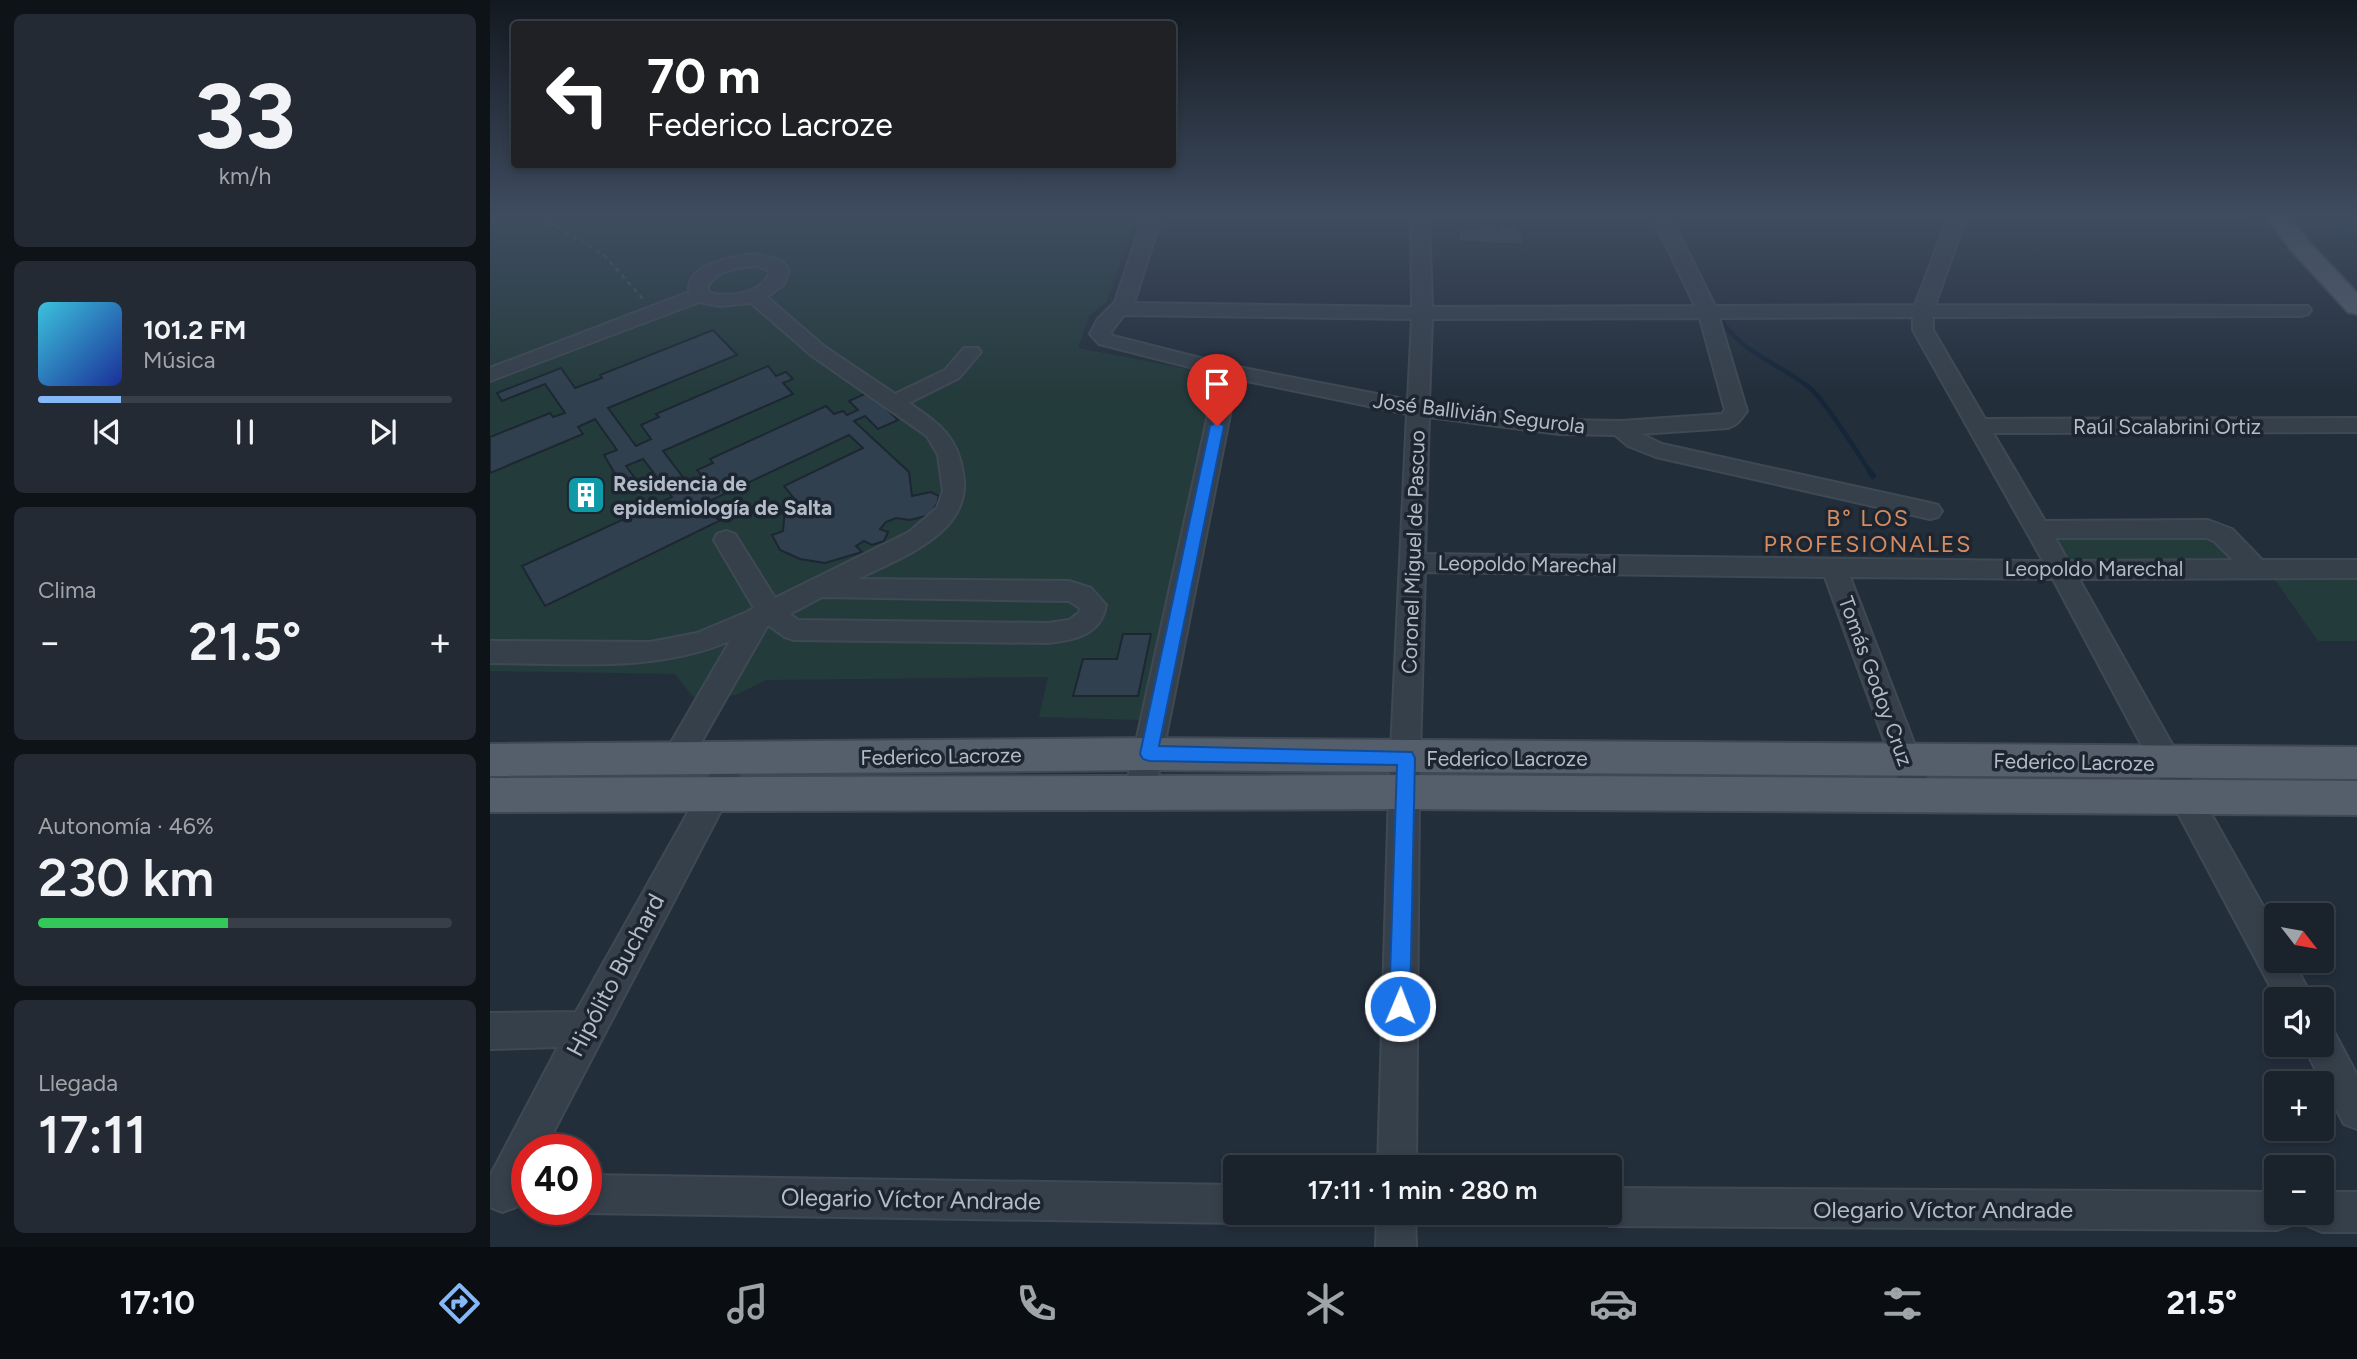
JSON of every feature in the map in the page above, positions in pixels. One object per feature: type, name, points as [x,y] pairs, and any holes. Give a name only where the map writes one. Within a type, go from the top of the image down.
[{"type":"main road","points":[[2329,276],[2357,307]]},
{"type":"main road","name":"Federico Lacroze","points":[[490,760],[1149,754],[1405,775],[1919,795],[2357,799]]},
{"type":"main road","name":"Federico Lacroze","points":[[490,795],[1140,792],[1405,775],[1904,760],[2357,763]]},
{"type":"street","points":[[699,295],[699,282],[707,276]]},
{"type":"street","points":[[490,375],[699,295],[715,302],[754,296],[775,283],[779,276]]},
{"type":"street","points":[[1119,309],[1124,304],[1133,276]]},
{"type":"street","points":[[1421,276],[1422,313]]},
{"type":"street","points":[[1621,428],[1728,421],[1736,411],[1708,312],[1690,276]]},
{"type":"street","points":[[1936,276],[1923,312],[1923,330],[2061,569],[2289,987]]},
{"type":"street","points":[[490,652],[650,653],[702,642],[763,616],[918,538],[947,512],[955,491],[949,455],[935,431],[818,351],[754,296]]},
{"type":"street","points":[[1119,309],[1422,313],[2301,310]]},
{"type":"street","name":"José Ballivián Segurola","points":[[1119,309],[1105,323],[1100,334],[1106,340],[1228,371],[1418,409],[1559,427],[1621,428]]},
{"type":"street","name":"Coronel Miguel de Pascuo","points":[[1397,1155],[1405,775],[1422,313]]},
{"type":"street","points":[[490,392],[562,363],[572,343]]},
{"type":"street","points":[[893,403],[952,374],[971,352]]},
{"type":"street","points":[[1140,792],[1228,371]]},
{"type":"street","name":"Raúl Scalabrini Ortiz","points":[[1977,426],[2357,425]]},
{"type":"street","points":[[1621,428],[1636,441],[1656,450],[1930,511]]},
{"type":"street","points":[[2038,530],[2208,529],[2223,535],[2255,568]]},
{"type":"street","points":[[726,540],[763,616],[794,631],[1048,633],[1072,631],[1090,619],[1093,612],[1090,600],[1069,591],[819,587]]},
{"type":"street","name":"Leopoldo Marechal","points":[[1412,563],[2357,569]]},
{"type":"street","name":"Tomás Godoy Cruz","points":[[1834,567],[1919,795]]},
{"type":"street","points":[[677,758],[763,616]]},
{"type":"street","name":"Hipólito Buchard","points":[[506,1196],[586,1029],[733,759]]},
{"type":"street","points":[[490,1031],[586,1029]]},
{"type":"street","points":[[2328,1057],[2357,1111]]},
{"type":"street","name":"Olegario Víctor Andrade","points":[[602,1194],[1223,1204]]},
{"type":"street","name":"Olegario Víctor Andrade","points":[[1622,1207],[2264,1211]]},
{"type":"street","points":[[2334,1212],[2357,1212]]},
{"type":"street","points":[[1396,1225],[1396,1247]]},
{"type":"path","points":[[623,276],[655,312]]},
{"type":"green space","points":[[490,276],[1115,276],[1106,303],[1090,315],[1078,348],[1219,375],[1142,720],[1039,717],[1048,677],[766,680],[736,695],[693,697],[675,674],[490,671]]},
{"type":"green space","points":[[2044,533],[2215,536],[2245,565],[2063,567]]},
{"type":"green space","points":[[2272,576],[2357,576],[2357,641],[2318,641]]},
{"type":"building","points":[[713,330],[737,355],[608,408],[636,446],[651,439],[641,425],[659,417],[656,414],[768,366],[776,376],[786,372],[793,379],[783,383],[793,394],[663,451],[689,485],[704,478],[697,470],[713,463],[710,459],[826,406],[834,414],[843,411],[847,415],[858,410],[849,401],[869,392],[898,420],[878,429],[865,416],[854,421],[909,472],[912,496],[931,492],[939,496],[937,504],[930,515],[910,520],[896,518],[886,522],[880,529],[888,532],[884,541],[872,545],[864,541],[856,546],[862,552],[825,563],[800,559],[780,550],[772,535],[783,531],[785,510],[793,497],[784,486],[863,448],[849,435],[705,503],[719,521],[545,606],[522,566],[672,497],[643,459],[626,466],[637,481],[621,484],[604,455],[617,450],[595,419],[578,427],[583,434],[490,473],[490,437],[550,413],[553,417],[565,413],[545,384],[502,401],[497,393],[561,368],[575,388],[602,378],[600,375]]},
{"type":"building","name":"Residencia de epidemiología de Salta","points":[[594,485],[600,495],[578,504],[572,494]]},
{"type":"building","points":[[1123,634],[1151,634],[1138,696],[1073,696],[1083,659],[1117,659]]},
{"type":"waterway","points":[[1720,319],[1749,349],[1813,391],[1871,473]]},
{"type":"waterway","points":[[1870,472],[1873,476]]},
{"type":"place","name":"Residencia de epidemiología de Salta","points":[[586,495]]},
{"type":"district","name":"B° LOS PROFESIONALES","points":[[1868,531]]},
{"type":"route","points":[[1217,426],[1149,754],[1406,758],[1400,1006]]}]
